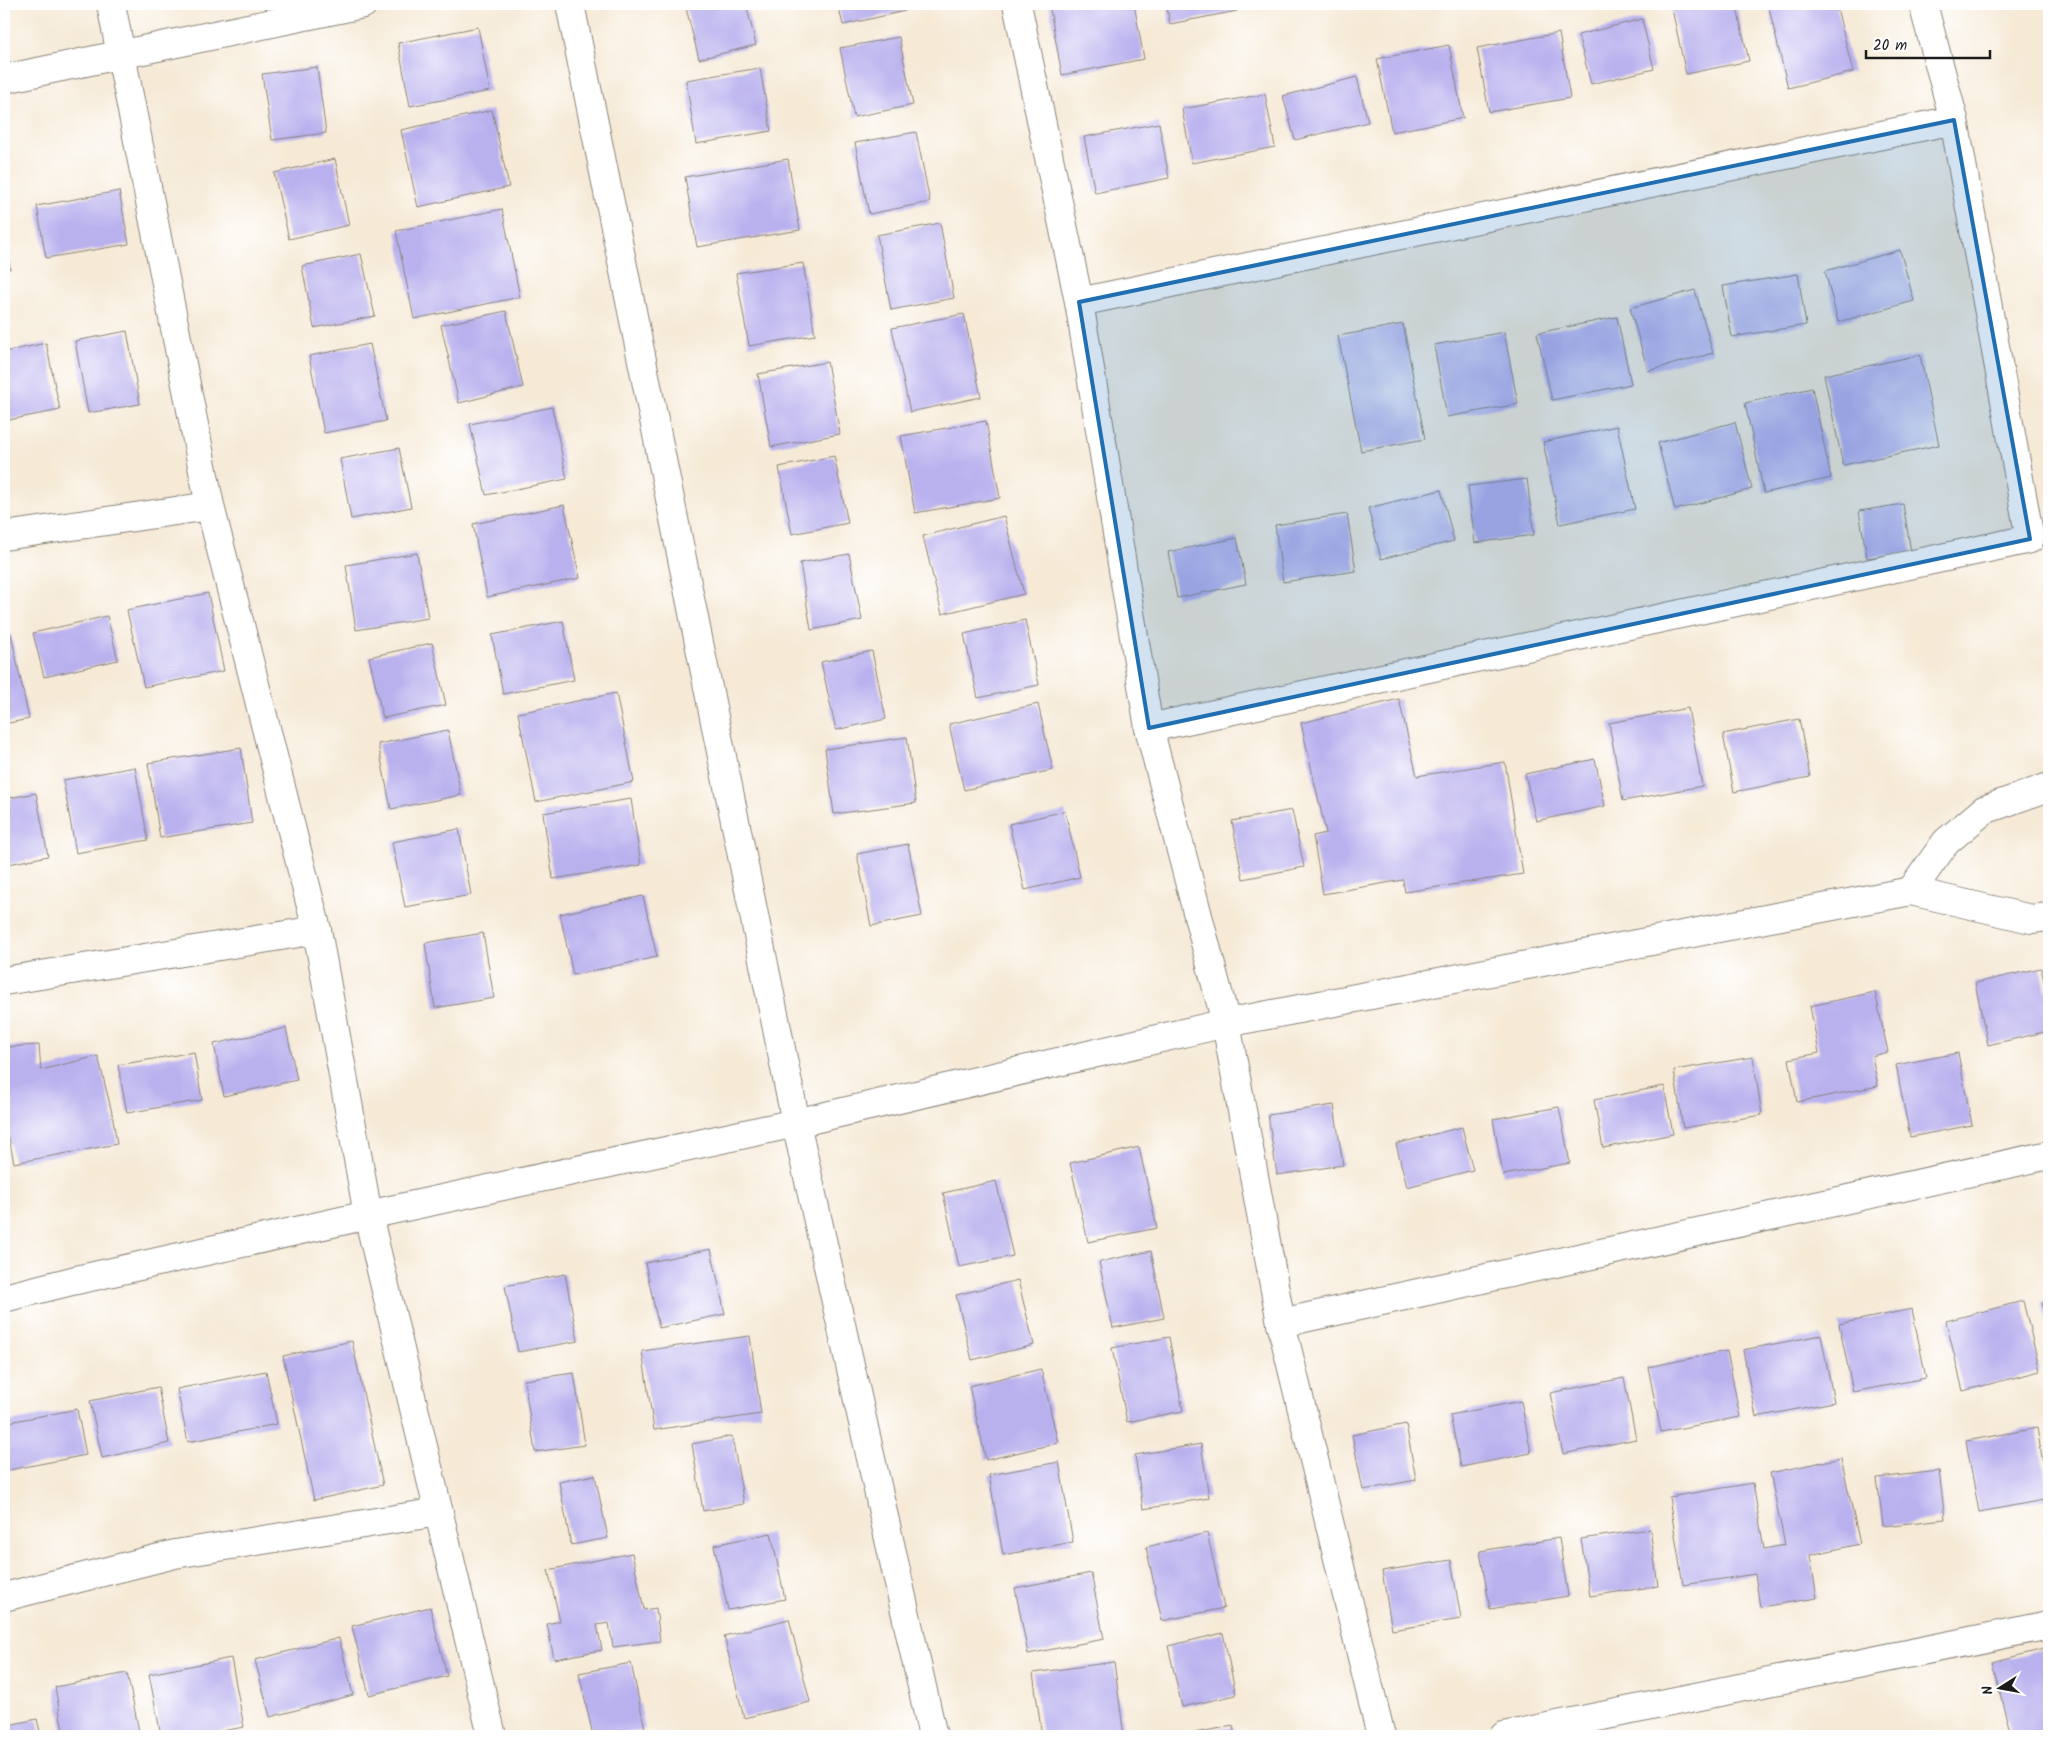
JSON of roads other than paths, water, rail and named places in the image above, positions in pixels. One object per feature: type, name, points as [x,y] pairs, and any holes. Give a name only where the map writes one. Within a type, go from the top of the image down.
[{"type":"street","points":[[111,4],[210,506],[317,930],[368,1215],[492,1736]]},
{"type":"street","points":[[4,79],[363,4]]},
{"type":"street","points":[[570,4],[796,1123],[933,1736]]},
{"type":"street","points":[[1017,4],[1079,302],[1149,728],[1226,1023],[1280,1323],[1381,1736]]},
{"type":"street","points":[[1149,728],[2030,538],[1954,120],[1924,4]]},
{"type":"street","points":[[1079,302],[1954,120]]},
{"type":"street","points":[[4,536],[210,506]]},
{"type":"street","points":[[1912,891],[1946,842],[1984,810],[2049,787]]},
{"type":"street","points":[[4,1298],[368,1215],[796,1123],[1226,1023],[1912,891],[2031,919],[2049,917]]},
{"type":"street","points":[[4,981],[317,930]]},
{"type":"street","points":[[1280,1323],[2049,1155]]},
{"type":"street","points":[[4,1597],[176,1554],[439,1512]]},
{"type":"street","points":[[1504,1736],[2049,1625]]}]
